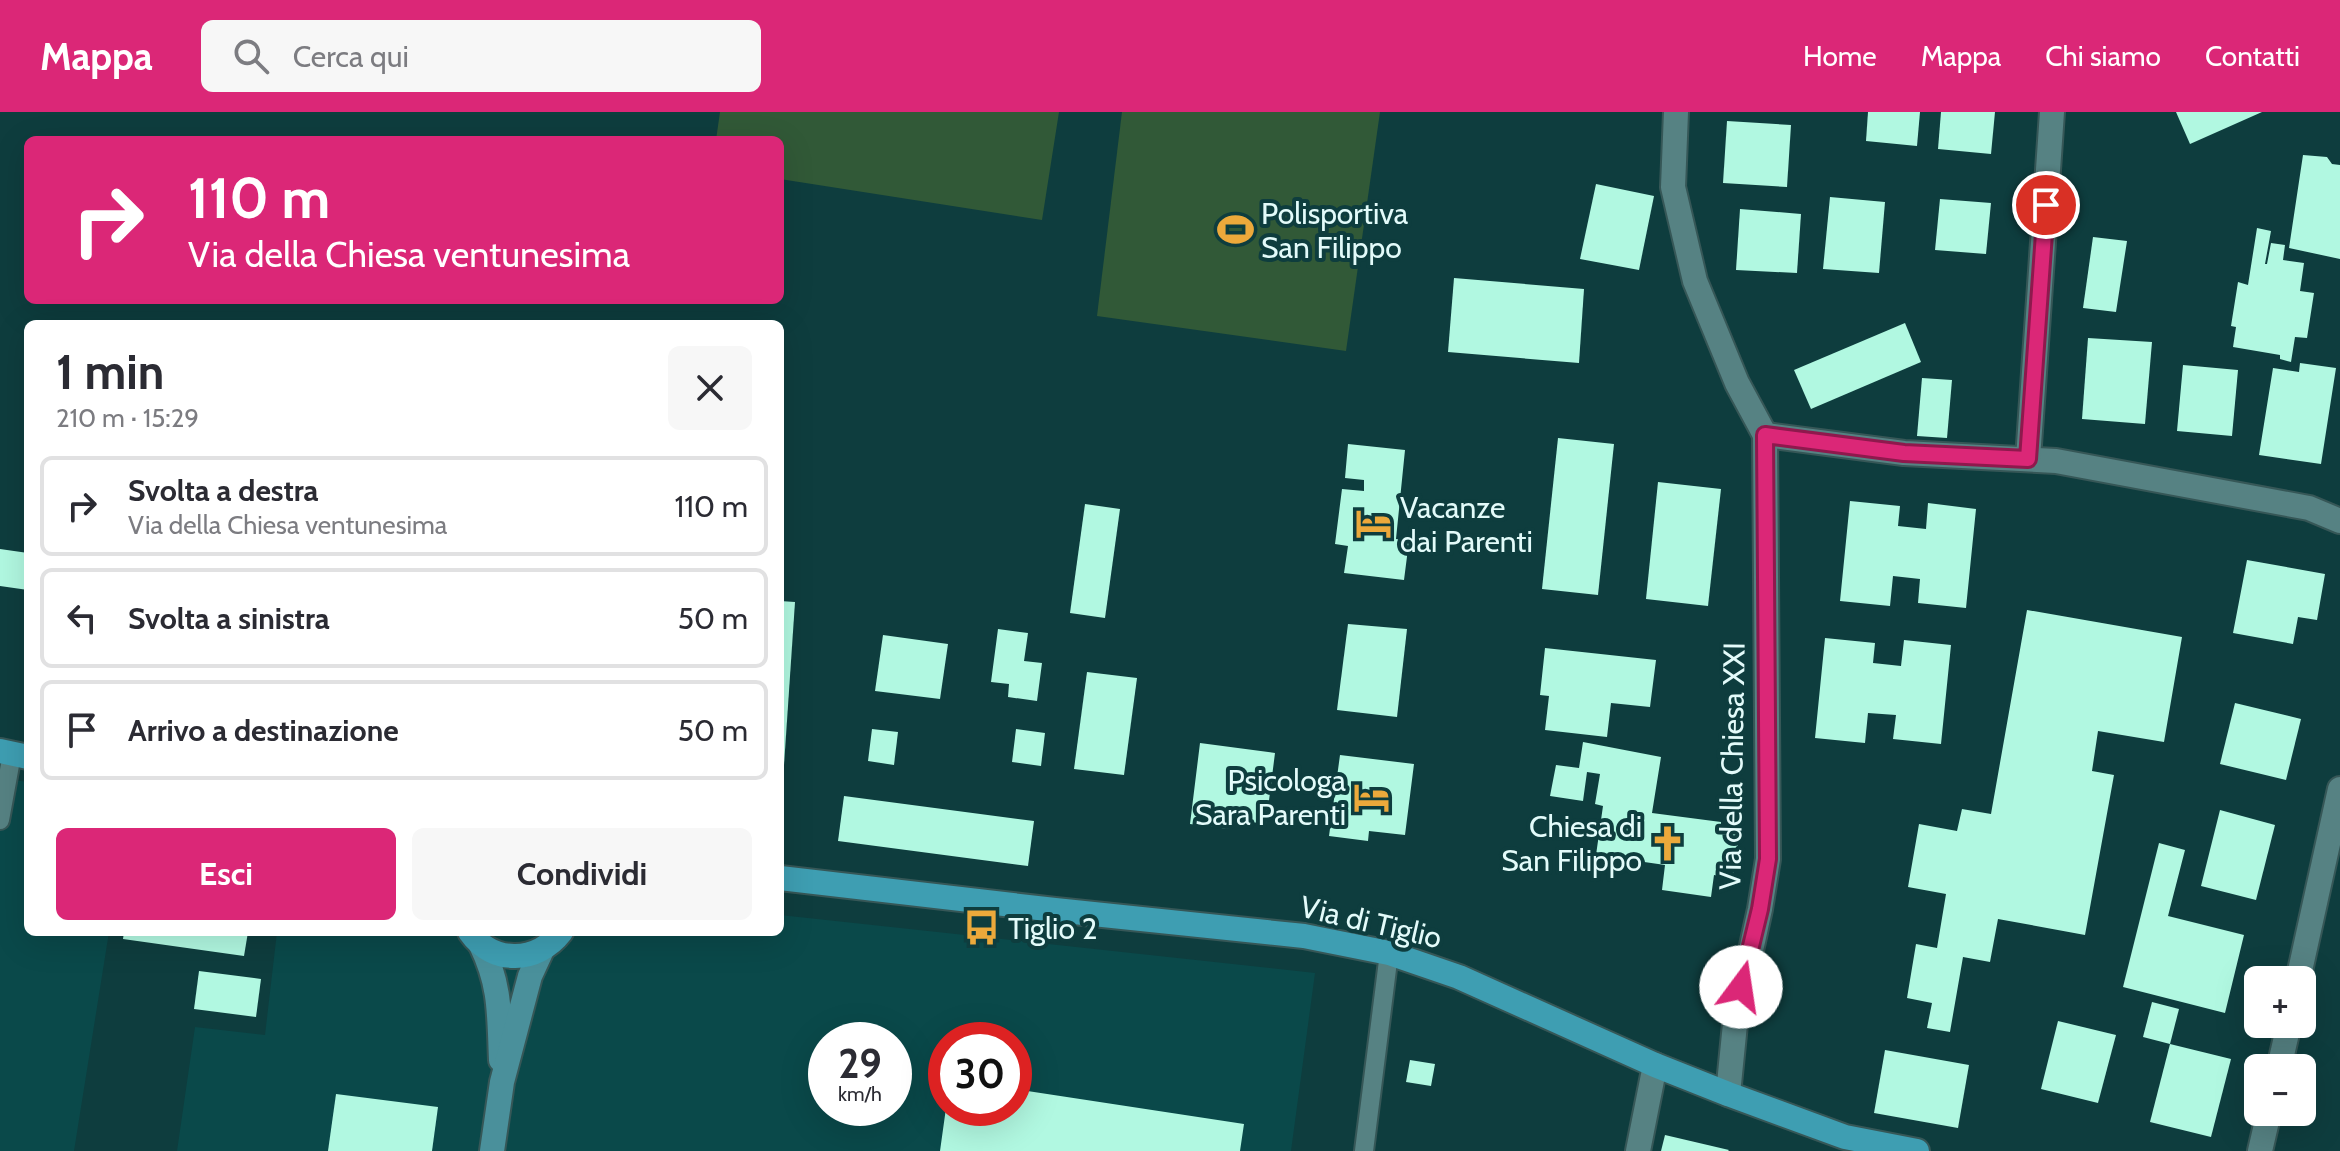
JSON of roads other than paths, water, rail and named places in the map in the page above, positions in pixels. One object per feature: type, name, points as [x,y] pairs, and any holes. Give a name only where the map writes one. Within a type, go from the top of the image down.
[{"type":"main road","name":"Via di Tiglio","points":[[784,878],[1304,936],[1389,953],[1459,977],[1655,1065],[1844,1144],[1917,1151]]},
{"type":"main road","points":[[475,938],[495,953],[510,957],[527,956],[542,950],[557,936]]},
{"type":"main road","points":[[475,938],[493,970],[498,989],[502,1082]]},
{"type":"main road","points":[[492,1151],[502,1082],[530,976],[542,950]]},
{"type":"street","points":[[1676,112],[1673,187],[1695,281],[1737,383],[1765,435],[1904,453],[2056,461],[2309,508],[2340,521]]},
{"type":"street","points":[[2028,459],[2052,112]]},
{"type":"street","name":"Via della Chiesa XXI","points":[[1728,1094],[1735,1024],[1768,859],[1765,435]]},
{"type":"street","points":[[2301,966],[2340,789]]},
{"type":"street","points":[[1638,1151],[1655,1065]]},
{"type":"street","points":[[2260,1151],[2266,1126]]},
{"type":"lane","points":[[0,820],[13,754]]},
{"type":"lane","points":[[1364,1151],[1389,953]]},
{"type":"place","name":"Polisportiva San Filippo","points":[[1235,230]]},
{"type":"place","name":"Vacanze dai Parenti","points":[[1374,524]]},
{"type":"place","name":"Psicologa Sara Parenti","points":[[1372,797]]},
{"type":"place","name":"Chiesa di San Filippo","points":[[1668,843]]},
{"type":"place","name":"Tiglio 2","points":[[982,928]]}]
